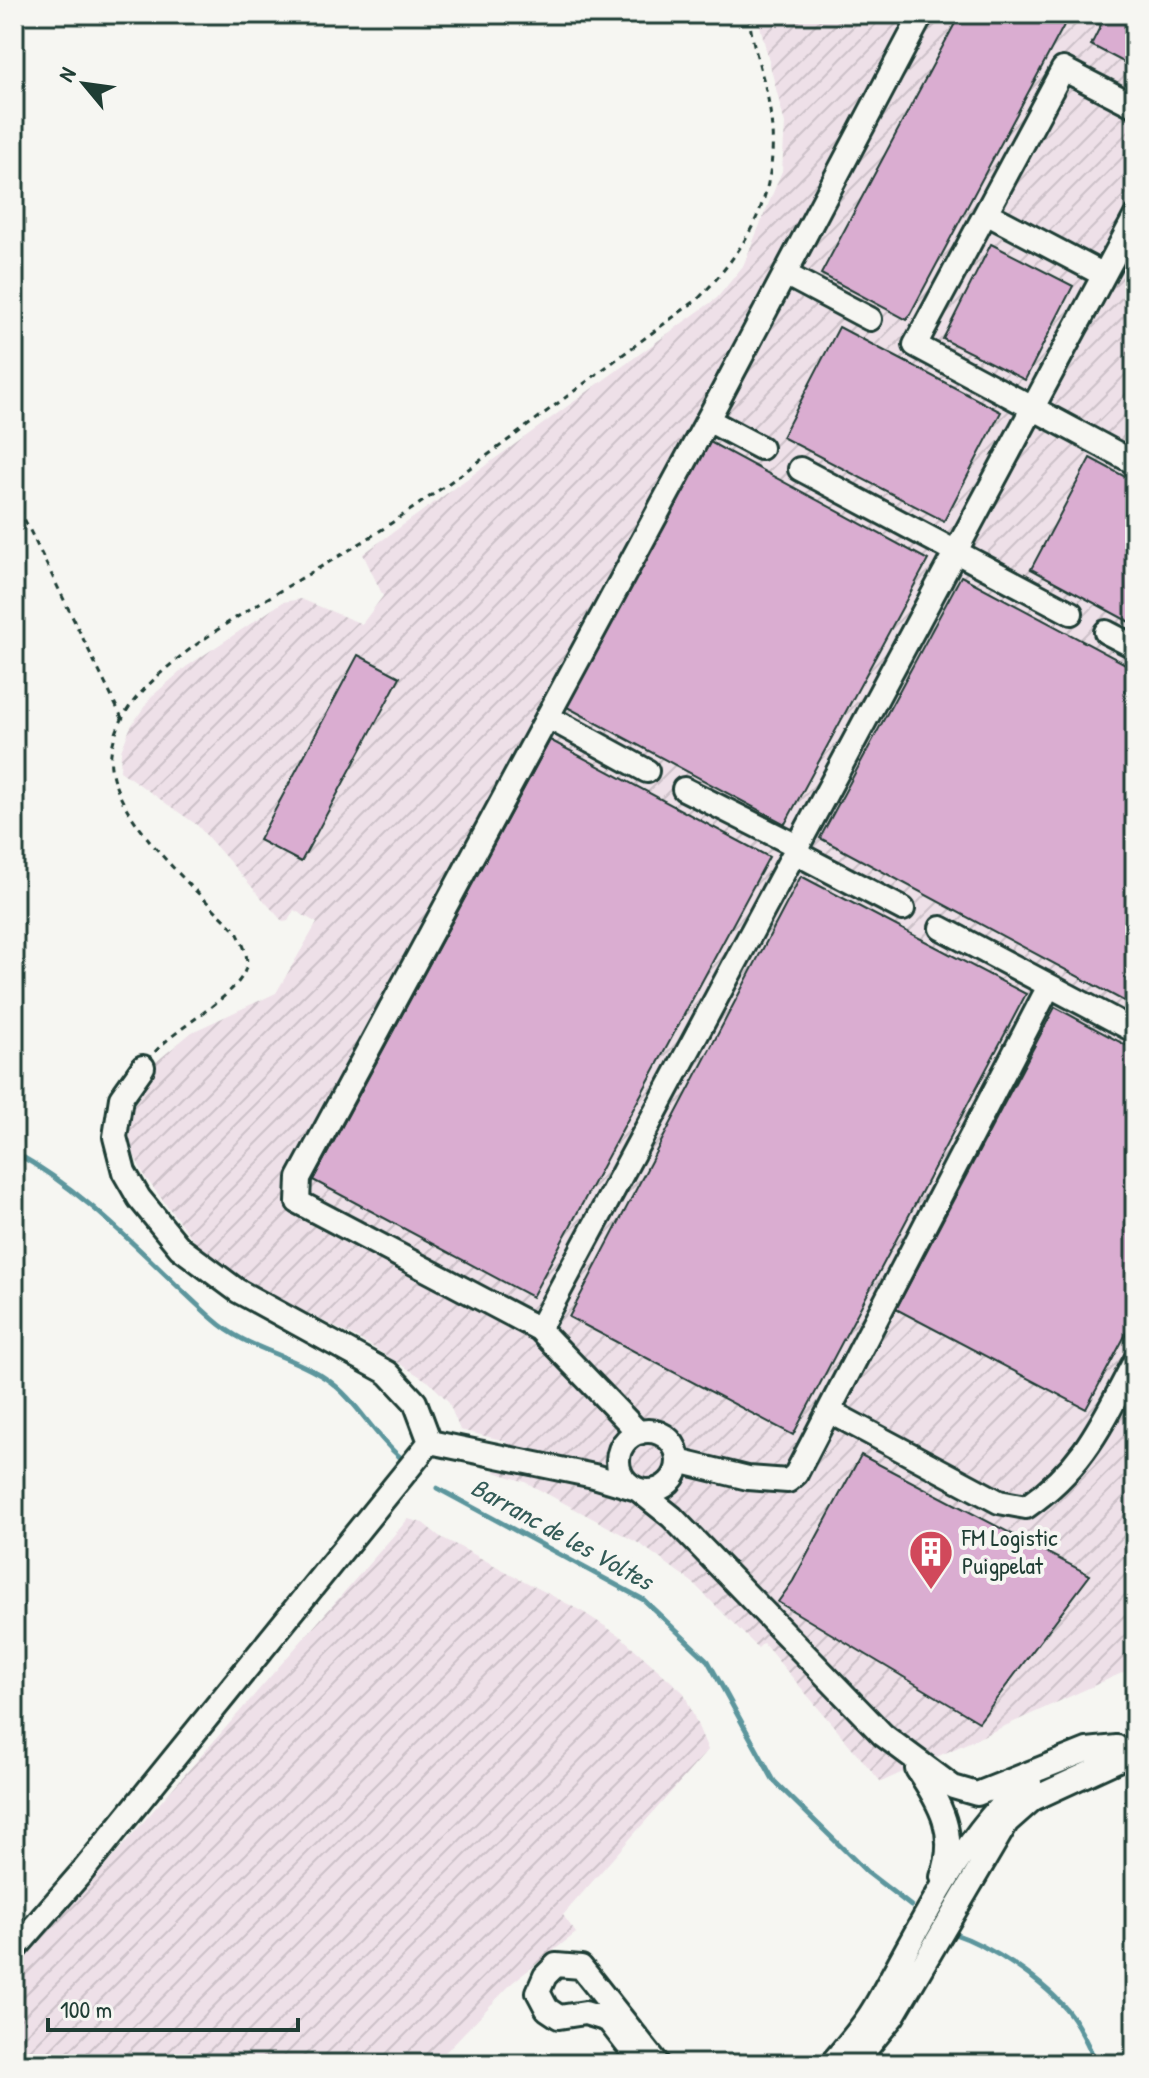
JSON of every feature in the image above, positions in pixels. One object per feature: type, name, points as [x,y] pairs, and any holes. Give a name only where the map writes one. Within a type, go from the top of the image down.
[{"type":"street","points":[[639,1433],[539,1329],[298,1202],[299,1178],[708,420],[922,14]]},
{"type":"street","points":[[1135,106],[1063,69],[915,345],[1135,463]]},
{"type":"street","points":[[986,213],[1104,275]]},
{"type":"street","points":[[539,1329],[1035,409],[1135,217]]},
{"type":"street","points":[[785,274],[870,319]]},
{"type":"street","points":[[708,420],[761,448]]},
{"type":"street","points":[[800,469],[1071,613]]},
{"type":"street","points":[[1106,632],[1135,647]]},
{"type":"street","points":[[548,717],[647,771]]},
{"type":"street","points":[[684,789],[903,909]]},
{"type":"street","points":[[941,928],[1135,1031]]},
{"type":"street","points":[[678,1461],[748,1478],[788,1481],[796,1474],[1049,986]]},
{"type":"street","points":[[143,1067],[121,1098],[115,1137],[124,1172],[139,1198],[180,1248],[238,1291],[388,1373],[415,1402],[430,1442]]},
{"type":"street","points":[[829,1411],[999,1502],[1026,1507],[1060,1484],[1092,1441],[1135,1361]]},
{"type":"street","points":[[430,1442],[594,1476],[637,1489],[656,1490],[672,1480],[678,1461],[672,1442],[655,1432],[639,1433],[627,1440],[618,1457],[622,1476],[637,1489],[672,1517],[909,1758],[973,1803],[983,1829],[977,1854],[926,1936],[900,2003]]},
{"type":"street","points":[[14,1950],[82,1872],[430,1442]]},
{"type":"street","points":[[953,1787],[977,1794],[1087,1750],[1129,1746]]},
{"type":"street","points":[[854,2064],[900,2003],[1007,1822],[1033,1799],[1129,1746]]},
{"type":"street","points":[[831,2064],[871,2014],[929,1914],[983,1829],[1002,1805],[1025,1785],[1129,1746]]},
{"type":"street","points":[[909,1758],[947,1818],[950,1841],[947,1864],[929,1914]]},
{"type":"street","points":[[947,1818],[983,1829],[992,1826],[1027,1792],[1055,1788]]},
{"type":"street","points":[[642,2064],[608,2020],[585,2013],[559,2017],[547,2009],[538,1992],[545,1976],[556,1965],[581,1967],[658,2064]]},
{"type":"street","points":[[817,2064],[871,2014]]},
{"type":"path","points":[[143,1067],[169,1035],[237,985],[246,968],[246,950],[237,932],[143,831],[118,795],[111,754],[122,718],[139,694],[179,660],[389,525],[698,299],[732,263],[752,229],[769,185],[773,136],[749,14]]},
{"type":"path","points":[[14,498],[122,718]]},
{"type":"shaded area","points":[[757,14],[1135,14],[1135,1667],[881,1782],[763,1643],[758,1648],[692,1582],[640,1544],[525,1482],[495,1472],[506,1441],[460,1430],[448,1401],[429,1382],[368,1344],[232,1274],[201,1250],[145,1177],[130,1147],[129,1114],[156,1062],[192,1032],[276,993],[317,923],[294,910],[288,921],[283,922],[197,825],[120,771],[121,751],[131,726],[151,697],[186,667],[283,602],[301,599],[362,624],[383,596],[363,554],[717,298],[743,266],[782,171],[785,124]]},
{"type":"shaded area","points":[[408,1519],[423,1523],[439,1536],[583,1612],[620,1636],[684,1693],[708,1750],[563,1915],[576,1933],[513,1982],[434,2064],[14,2064],[14,1970]]},
{"type":"building","points":[[960,14],[1070,14],[907,320],[821,274]]},
{"type":"building","points":[[1079,14],[1135,14],[1135,68],[1091,45],[1101,25]]},
{"type":"building","points":[[991,244],[1073,286],[1025,380],[943,339]]},
{"type":"building","points":[[839,327],[1001,412],[944,521],[782,437]]},
{"type":"building","points":[[710,442],[928,560],[785,824],[567,707]]},
{"type":"building","points":[[1090,458],[1135,482],[1135,625],[1031,569]]},
{"type":"building","points":[[961,576],[1135,669],[1135,1007],[820,838]]},
{"type":"building","points":[[358,655],[400,677],[301,862],[259,840]]},
{"type":"building","points":[[550,740],[769,857],[532,1297],[313,1180]]},
{"type":"building","points":[[801,876],[1026,994],[793,1435],[569,1317]]},
{"type":"building","points":[[1055,1007],[1135,1050],[1135,1317],[1086,1409],[896,1309]]},
{"type":"building","name":"FM Logistic Puigpelat","points":[[861,1455],[1090,1575],[979,1722],[778,1602],[793,1581]]},
{"type":"waterway","name":"Barranc de les Voltes","points":[[14,1152],[94,1208],[226,1329],[253,1345],[311,1370],[336,1386],[400,1457]]},
{"type":"waterway","name":"Barranc de les Voltes","points":[[437,1488],[644,1600],[708,1661],[774,1781],[867,1872],[911,1906]]},
{"type":"waterway","points":[[952,1933],[1000,1956],[1047,1990],[1074,2020],[1097,2064]]},
{"type":"place","name":"FM Logistic Puigpelat","points":[[931,1591]]}]
